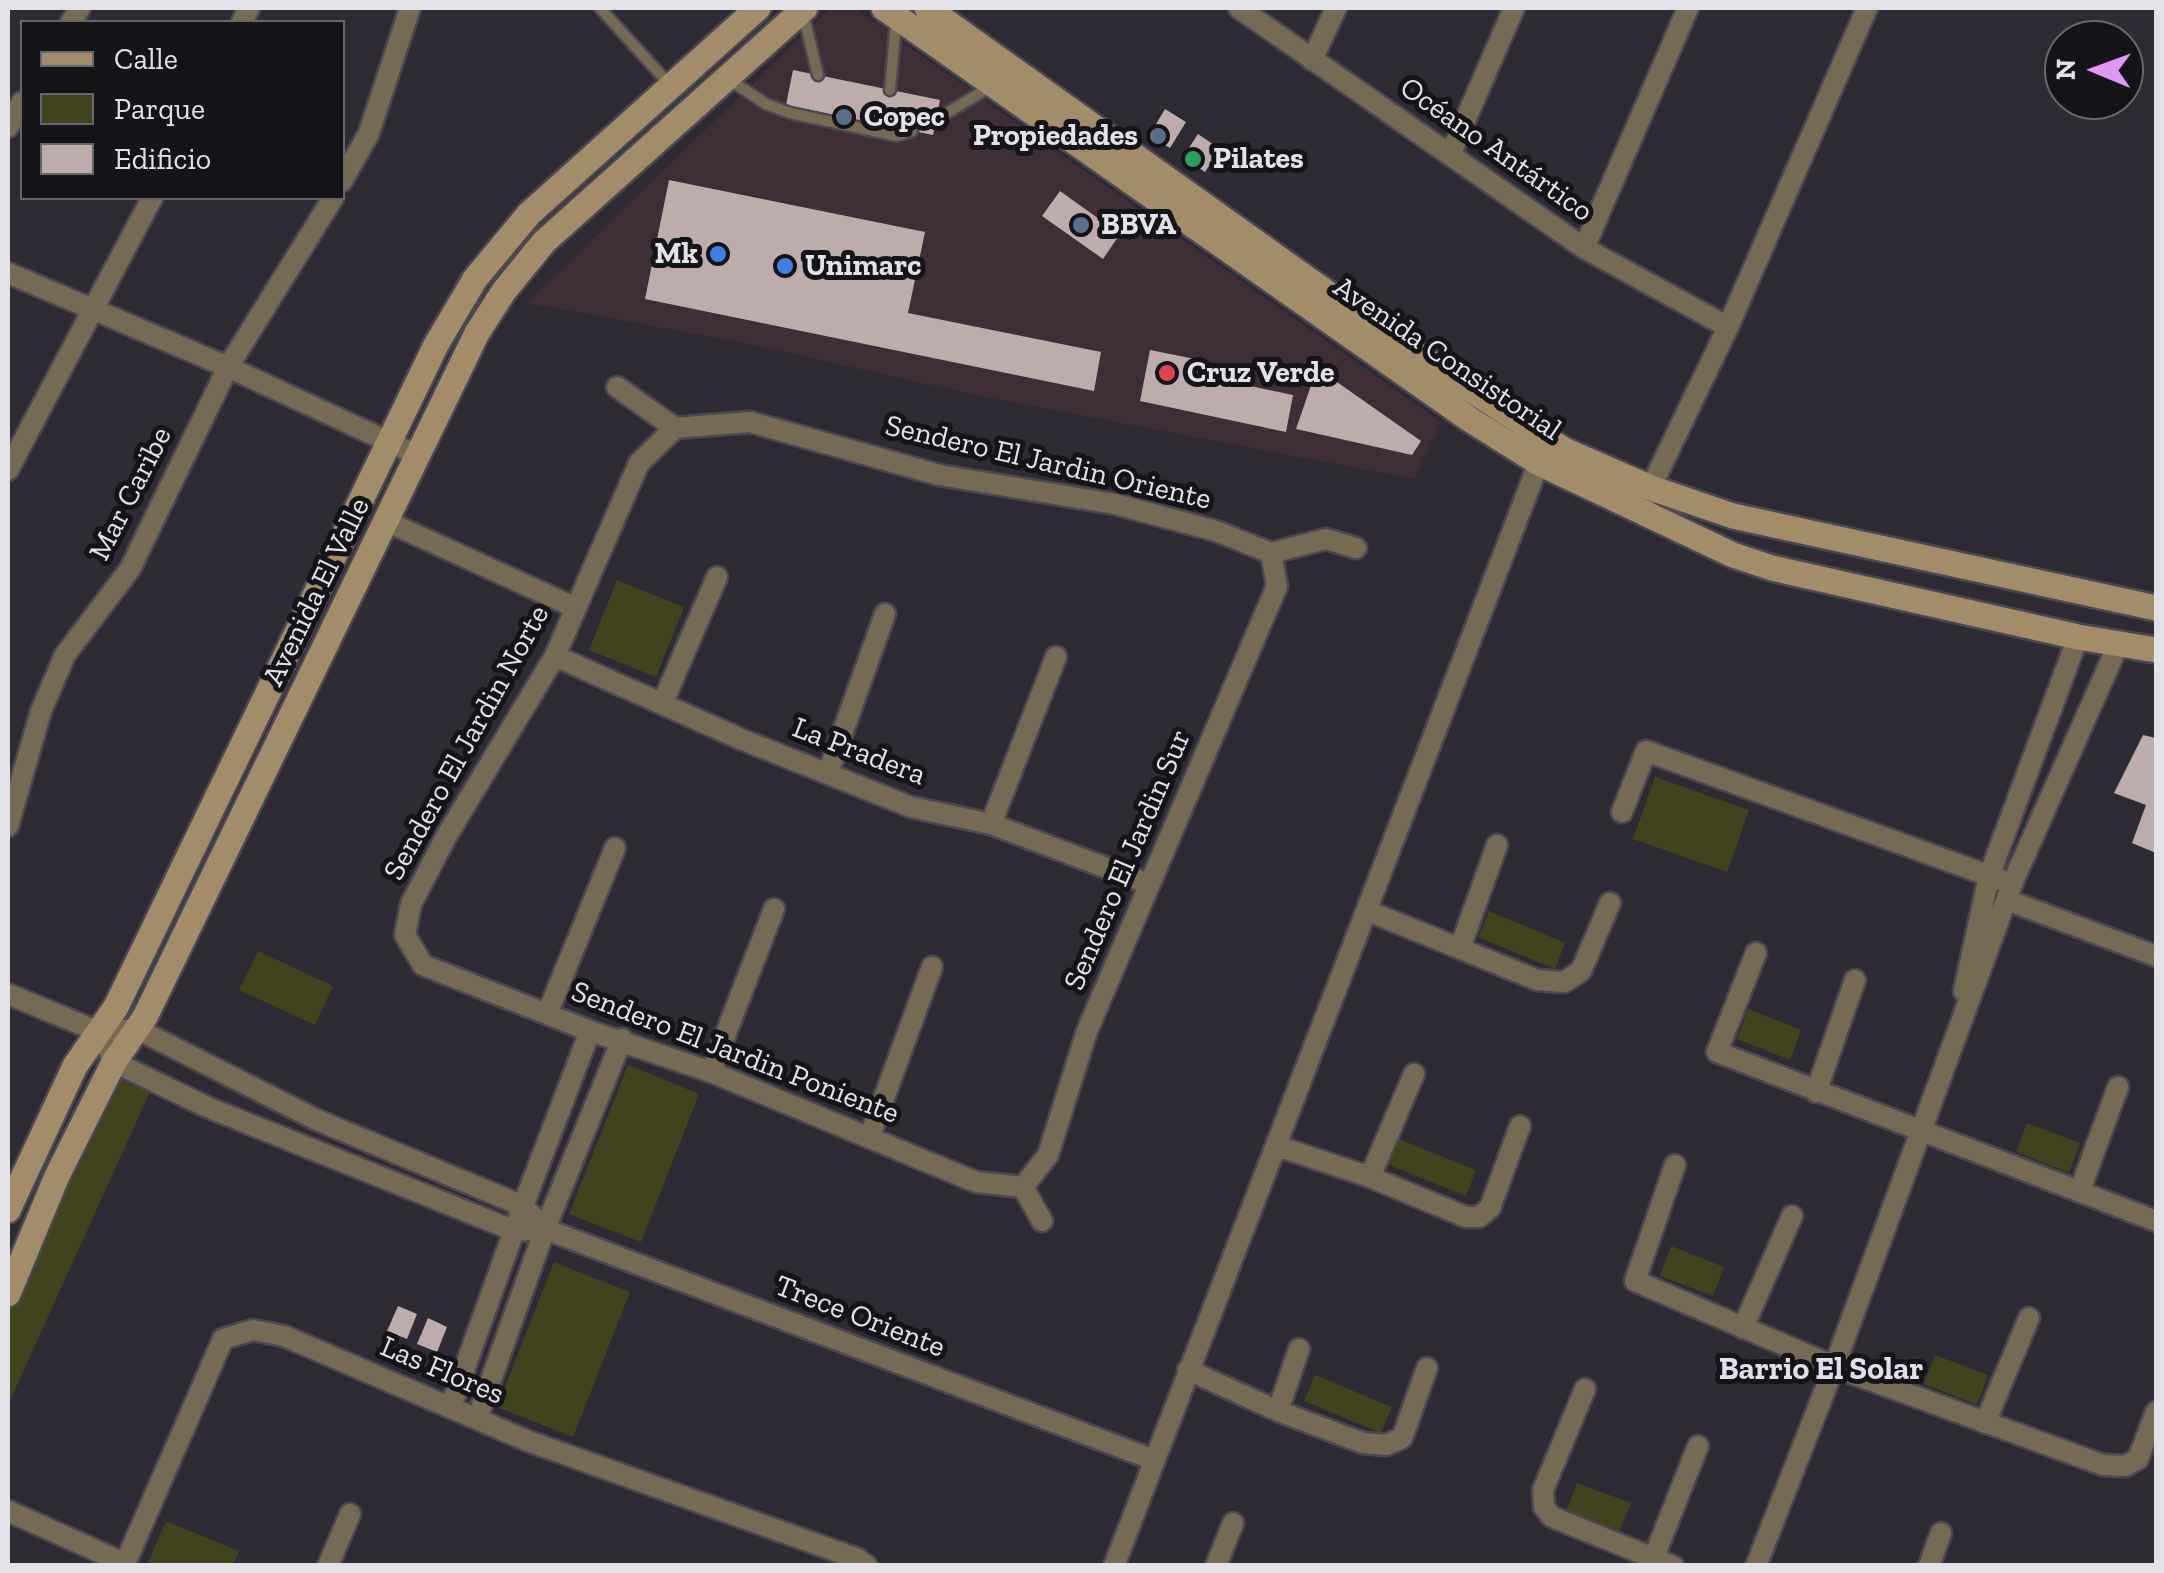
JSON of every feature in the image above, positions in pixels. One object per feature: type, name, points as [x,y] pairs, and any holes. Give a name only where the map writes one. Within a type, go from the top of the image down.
[{"type":"street","points":[[345,176],[370,133],[410,8]]},
{"type":"street","name":"Avenida El Valle","points":[[8,1210],[14,1174],[75,1066],[116,1008],[391,440],[475,279],[529,214],[758,8]]},
{"type":"street","name":"Avenida Consistorial","points":[[928,8],[1543,451]]},
{"type":"street","name":"Océano Antártico","points":[[1239,8],[1584,248],[1728,327]]},
{"type":"street","points":[[1312,60],[1336,8]]},
{"type":"street","points":[[1451,153],[1514,8]]},
{"type":"street","points":[[1584,248],[1688,8]]},
{"type":"street","points":[[1646,499],[1728,327],[1868,8]]},
{"type":"street","name":"Avenida El Valle","points":[[8,1294],[58,1176],[114,1062],[136,1029],[478,333],[504,291],[544,242],[804,9]]},
{"type":"street","name":"Avenida Consistorial","points":[[890,12],[1469,419],[1646,499],[1733,554],[1772,568],[2078,637],[2156,650]]},
{"type":"street","points":[[8,470],[151,200]]},
{"type":"street","name":"Mar Caribe","points":[[8,826],[41,710],[65,655],[130,570],[228,367],[332,200]]},
{"type":"street","points":[[8,273],[228,367],[419,456]]},
{"type":"street","points":[[452,319],[478,333]]},
{"type":"street","points":[[617,387],[675,428]]},
{"type":"street","name":"Sendero El Jardin Oriente","points":[[675,428],[750,422],[939,475],[1115,504],[1216,531],[1271,553]]},
{"type":"street","name":"Sendero El Jardin Norte","points":[[405,935],[411,904],[446,837],[555,656],[639,464],[675,428]]},
{"type":"street","points":[[1114,1566],[1543,451]]},
{"type":"street","name":"Avenida Consistorial","points":[[1646,499],[1691,504],[1772,526],[2156,608]]},
{"type":"street","points":[[388,522],[576,608]]},
{"type":"street","points":[[1271,553],[1326,539],[1356,548]]},
{"type":"street","name":"Sendero El Jardin Sur","points":[[1023,1187],[1048,1155],[1087,1031],[1277,586],[1271,553]]},
{"type":"street","points":[[662,702],[717,577]]},
{"type":"street","points":[[2003,620],[1998,613],[1998,596],[2009,583],[2022,580]]},
{"type":"street","points":[[828,774],[885,614]]},
{"type":"street","points":[[1951,1056],[1990,876],[2078,637]]},
{"type":"street","points":[[1756,1566],[1924,1130],[2010,892],[2118,645]]},
{"type":"street","name":"La Pradera","points":[[555,656],[911,807],[991,824],[1149,884]]},
{"type":"street","points":[[991,824],[1056,657]]},
{"type":"street","points":[[1622,812],[1646,751],[1990,876],[2010,892],[2156,956]]},
{"type":"street","points":[[1460,948],[1497,845]]},
{"type":"street","points":[[548,1012],[615,848]]},
{"type":"street","points":[[1368,911],[1538,980],[1564,982],[1581,970],[1610,903]]},
{"type":"street","points":[[711,1072],[774,909]]},
{"type":"street","name":"Sendero El Jardin Poniente","points":[[405,935],[423,964],[590,1030],[711,1072],[976,1182],[1023,1187]]},
{"type":"street","points":[[1756,952],[1718,1052],[2156,1220]]},
{"type":"street","points":[[870,1136],[932,967]]},
{"type":"street","points":[[1816,1092],[1856,980]]},
{"type":"street","points":[[8,994],[98,1032],[136,1029]]},
{"type":"street","name":"Trece Oriente","points":[[136,1029],[316,1120],[522,1206],[545,1229],[1154,1460]]},
{"type":"street","points":[[452,1406],[522,1206],[590,1030]]},
{"type":"street","points":[[98,1032],[114,1062]]},
{"type":"street","points":[[478,1419],[545,1229],[622,1039]]},
{"type":"street","name":"Trece Oriente","points":[[114,1062],[207,1108],[515,1232],[545,1229]]},
{"type":"street","points":[[1370,1176],[1414,1074]]},
{"type":"street","points":[[2080,1190],[2118,1087]]},
{"type":"street","points":[[1276,1149],[1370,1176],[1466,1217],[1480,1217],[1490,1208],[1520,1126]]},
{"type":"street","points":[[1676,1166],[1635,1281],[1834,1367],[2104,1466],[2125,1466],[2138,1459],[2156,1412]]},
{"type":"street","points":[[1023,1187],[1042,1221]]},
{"type":"street","points":[[1743,1328],[1792,1216]]},
{"type":"street","points":[[1985,1424],[2029,1318]]},
{"type":"street","name":"Las Flores","points":[[124,1564],[223,1340],[253,1330],[284,1336],[528,1440],[858,1559],[866,1566]]},
{"type":"street","points":[[1278,1411],[1299,1349]]},
{"type":"street","points":[[1188,1370],[1278,1411],[1363,1443],[1386,1445],[1402,1438],[1428,1368]]},
{"type":"street","points":[[1585,1389],[1543,1490],[1544,1507],[1552,1518],[1664,1562],[1698,1446]]},
{"type":"street","points":[[8,1511],[124,1564]]},
{"type":"street","points":[[328,1566],[350,1514]]},
{"type":"street","points":[[1216,1566],[1233,1524]]},
{"type":"street","points":[[1929,1566],[1941,1534]]},
{"type":"lane","points":[[600,8],[671,85]]},
{"type":"lane","points":[[804,9],[818,75]]},
{"type":"lane","points":[[890,12],[890,90]]},
{"type":"lane","points":[[729,79],[777,109],[887,130],[896,136],[912,131]]},
{"type":"lane","points":[[936,118],[994,84]]},
{"type":"shaded area","points":[[831,8],[854,8],[1442,423],[1414,479],[980,396],[740,342],[527,303]]},
{"type":"green space","points":[[617,580],[684,607],[656,677],[589,650]]},
{"type":"green space","points":[[1655,777],[1749,810],[1727,872],[1633,839]]},
{"type":"green space","points":[[1489,911],[1565,943],[1555,969],[1478,937]]},
{"type":"green space","points":[[258,951],[333,986],[315,1025],[239,990]]},
{"type":"green space","points":[[1748,1009],[1801,1030],[1790,1060],[1737,1039]]},
{"type":"green space","points":[[628,1065],[699,1094],[641,1242],[569,1214]]},
{"type":"green space","points":[[115,1077],[150,1092],[8,1405],[8,1310]]},
{"type":"green space","points":[[2027,1123],[2080,1143],[2069,1173],[2016,1152]]},
{"type":"green space","points":[[1399,1139],[1476,1170],[1466,1196],[1389,1165]]},
{"type":"green space","points":[[1671,1246],[1724,1267],[1713,1296],[1660,1276]]},
{"type":"green space","points":[[554,1262],[630,1292],[573,1437],[497,1407]]},
{"type":"green space","points":[[1935,1355],[1988,1375],[1977,1405],[1924,1384]]},
{"type":"green space","points":[[1315,1375],[1392,1407],[1381,1433],[1304,1401]]},
{"type":"green space","points":[[1577,1483],[1631,1503],[1619,1533],[1566,1512]]},
{"type":"green space","points":[[166,1521],[239,1551],[233,1565],[147,1565]]},
{"type":"building","points":[[793,70],[940,100],[933,135],[786,105]]},
{"type":"building","points":[[1165,109],[1186,122],[1170,148],[1149,136]]},
{"type":"building","points":[[1198,134],[1220,149],[1205,172],[1183,157]]},
{"type":"building","name":"Unimarc","points":[[669,180],[925,232],[908,313],[1101,352],[1094,391],[645,299]]},
{"type":"building","name":"BBVA","points":[[1060,191],[1120,234],[1103,259],[1042,216]]},
{"type":"building","points":[[1150,350],[1205,361],[1202,376],[1293,395],[1286,432],[1140,401]]},
{"type":"building","points":[[1317,368],[1421,441],[1412,455],[1296,429]]},
{"type":"building","points":[[2143,735],[2156,738],[2156,853],[2132,843],[2146,805],[2114,793]]},
{"type":"building","points":[[398,1306],[417,1314],[407,1339],[387,1331]]},
{"type":"building","points":[[428,1318],[447,1327],[437,1352],[417,1344]]},
{"type":"place","name":"Copec","points":[[844,117]]},
{"type":"place","name":"Propiedades","points":[[1158,136]]},
{"type":"place","name":"Pilates","points":[[1193,159]]},
{"type":"place","name":"BBVA","points":[[1081,225]]},
{"type":"place","name":"Mk","points":[[718,254]]},
{"type":"place","name":"Unimarc","points":[[785,266]]},
{"type":"place","name":"Cruz Verde","points":[[1167,373]]},
{"type":"district","name":"Barrio El Solar","points":[[1821,1370]]}]
